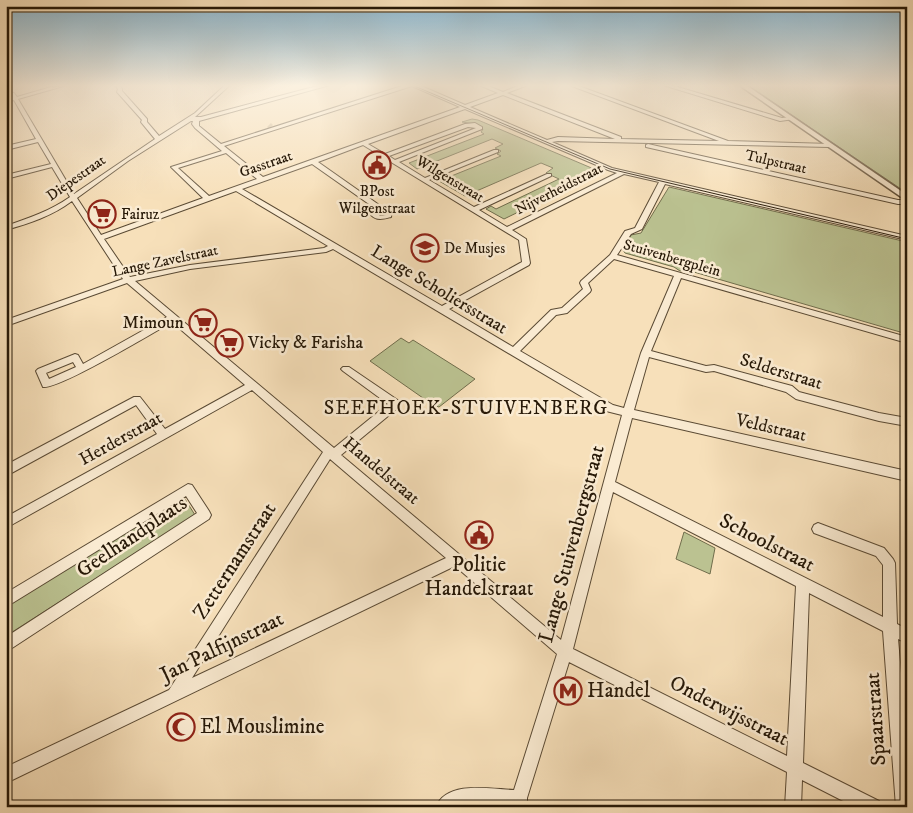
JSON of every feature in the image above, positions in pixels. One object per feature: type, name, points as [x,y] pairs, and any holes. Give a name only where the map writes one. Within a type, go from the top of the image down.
[{"type":"street","name":"Handelstraat","points":[[29,123],[73,197],[128,280],[565,652]]},
{"type":"street","points":[[145,123],[158,139]]},
{"type":"street","name":"Diepestraat","points":[[6,228],[53,211],[158,139],[188,123]]},
{"type":"street","points":[[194,123],[262,180]]},
{"type":"street","points":[[220,146],[281,123]]},
{"type":"street","name":"Gasstraat","points":[[99,238],[420,123]]},
{"type":"street","points":[[501,123],[602,166],[623,172],[907,238]]},
{"type":"street","points":[[579,123],[627,141]]},
{"type":"street","points":[[677,123],[733,143]]},
{"type":"street","points":[[798,123],[907,201]]},
{"type":"street","points":[[384,156],[467,125],[475,125],[480,128],[395,162]]},
{"type":"street","points":[[545,142],[558,139],[829,145]]},
{"type":"street","points":[[6,148],[39,140]]},
{"type":"street","name":"Tulpstraat","points":[[642,141],[647,146],[898,202],[907,201]]},
{"type":"street","name":"Wilgenstraat","points":[[363,143],[522,239],[526,263],[441,310]]},
{"type":"street","points":[[208,199],[174,167],[227,151]]},
{"type":"street","points":[[425,180],[496,151]]},
{"type":"street","points":[[314,162],[380,209]]},
{"type":"street","points":[[6,178],[54,165]]},
{"type":"street","name":"Nijverheidstraat","points":[[507,230],[623,172]]},
{"type":"street","points":[[474,210],[549,175]]},
{"type":"street","name":"Stuivenbergplein","points":[[663,181],[638,229],[628,233],[613,256],[907,340]]},
{"type":"street","name":"Lange Scholiersstraat","points":[[237,189],[610,408],[628,414]]},
{"type":"street","name":"Lange Zavelstraat","points":[[6,323],[128,280],[190,267],[326,250],[333,246]]},
{"type":"street","points":[[514,352],[554,312],[564,310],[587,290],[584,283],[613,256]]},
{"type":"street","name":"Lange Stuivenbergstraat","points":[[519,802],[565,652],[646,353],[679,274]]},
{"type":"street","points":[[81,369],[173,318]]},
{"type":"street","name":"Selderstraat","points":[[646,353],[706,370],[714,368],[789,389],[796,395],[879,417],[907,422]]},
{"type":"street","name":"Zetternamstraat","points":[[174,694],[332,452],[395,404],[346,369]]},
{"type":"street","name":"Herderstraat","points":[[6,523],[253,385]]},
{"type":"street","points":[[6,471],[137,400],[164,435]]},
{"type":"street","name":"Veldstraat","points":[[628,414],[907,476]]},
{"type":"street","name":"Schoolstraat","points":[[610,485],[907,636]]},
{"type":"street","name":"Geelhandplaats","points":[[6,601],[188,489],[205,514],[6,646]]},
{"type":"street","name":"Spaarstraat","points":[[818,529],[880,552],[889,563],[890,628],[904,807]]},
{"type":"street","name":"Jan Palfijnstraat","points":[[6,775],[457,559]]},
{"type":"street","points":[[793,807],[803,584]]},
{"type":"street","name":"Onderwijsstraat","points":[[565,652],[873,807]]},
{"type":"street","points":[[444,807],[459,796],[519,802]]},
{"type":"green space","points":[[468,123],[485,123],[601,172],[504,219],[486,209],[491,206],[496,209],[559,179],[546,173],[553,168],[541,163],[465,196],[439,181],[501,156],[497,154],[501,151],[495,148],[503,144],[492,139],[417,169],[409,163],[484,134],[481,132],[483,129],[475,124]]},
{"type":"green space","points":[[803,123],[907,123],[907,193]]},
{"type":"green space","points":[[669,187],[907,242],[907,334],[687,270],[680,271],[674,267],[625,253],[623,250],[631,235],[641,233]]},
{"type":"green space","points":[[401,338],[409,343],[413,340],[475,379],[439,407],[433,405],[370,361]]},
{"type":"green space","points":[[183,496],[195,515],[6,636],[6,606]]},
{"type":"green space","points":[[684,532],[715,548],[710,574],[676,559]]},
{"type":"tram line","points":[[501,123],[610,169],[907,239]]},
{"type":"place","name":"BPost Wilgenstraat","points":[[377,165]]},
{"type":"place","name":"Fairuz","points":[[102,214]]},
{"type":"place","name":"De Musjes","points":[[425,248]]},
{"type":"place","name":"Mimoun","points":[[203,323]]},
{"type":"place","name":"Vicky & Farisha","points":[[229,343]]},
{"type":"place","name":"Politie Handelstraat","points":[[479,535]]},
{"type":"place","name":"Handel","points":[[568,691]]},
{"type":"place","name":"El Mouslimine","points":[[181,727]]},
{"type":"district","name":"SEEFHOEK-STUIVENBERG","points":[[466,408]]}]
